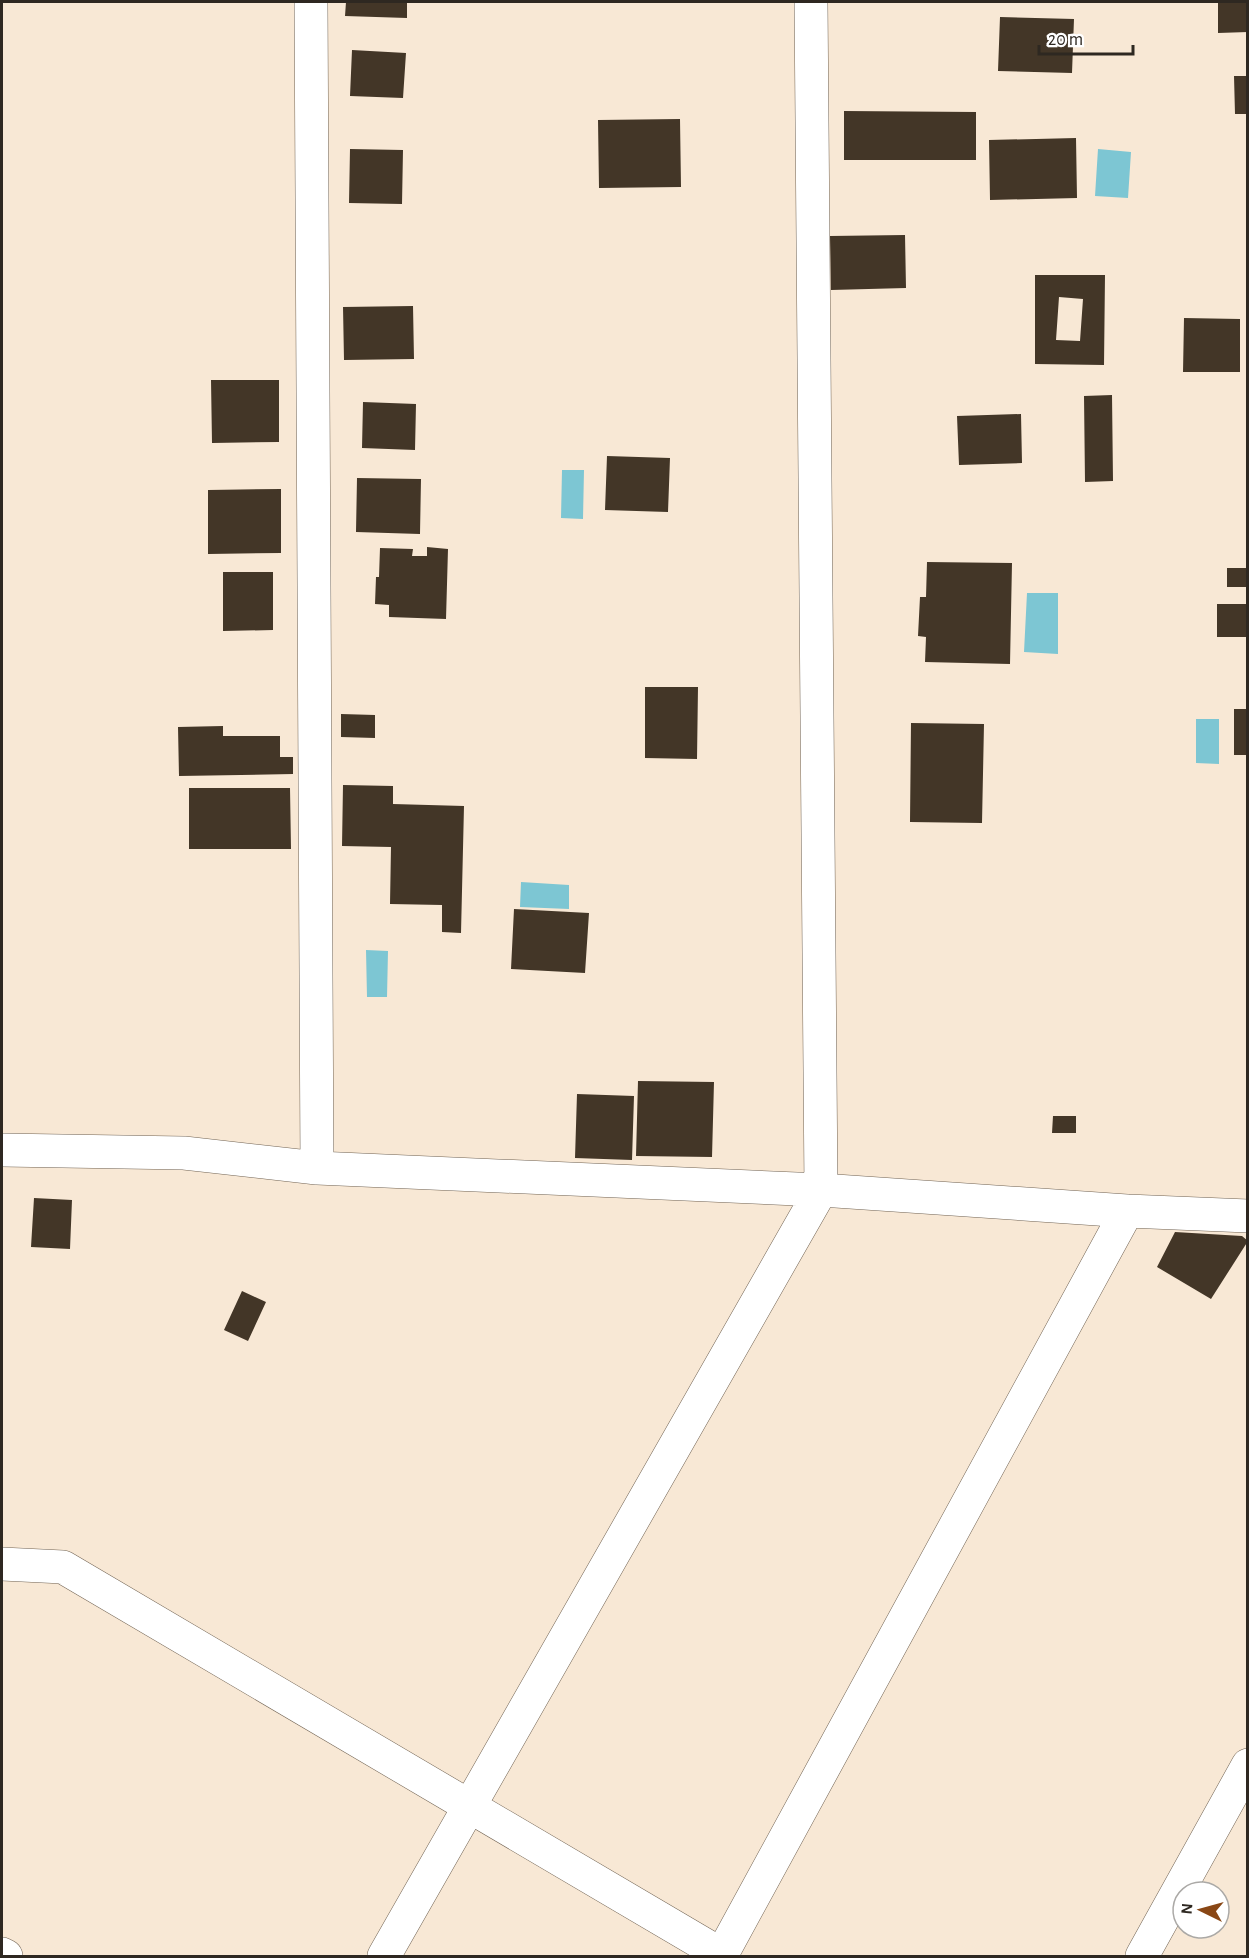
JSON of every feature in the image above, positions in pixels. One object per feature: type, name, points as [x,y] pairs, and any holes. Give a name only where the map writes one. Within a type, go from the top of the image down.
[{"type":"street","points":[[310,2],[317,1168]]},
{"type":"street","points":[[384,1956],[821,1190],[811,2]]},
{"type":"street","points":[[2,1150],[184,1153],[317,1168],[821,1190],[1127,1211],[1248,1216]]},
{"type":"street","points":[[2,1564],[63,1567],[721,1956],[1127,1211]]},
{"type":"street","points":[[1142,1956],[1245,1776]]},
{"type":"street","points":[[2,1954],[6,1956]]},
{"type":"water","points":[[1098,149],[1131,152],[1128,198],[1095,196]]},
{"type":"water","points":[[562,470],[584,470],[583,519],[561,518]]},
{"type":"water","points":[[1027,593],[1058,593],[1058,654],[1024,652]]},
{"type":"water","points":[[1196,719],[1219,719],[1219,764],[1196,763]]},
{"type":"water","points":[[521,882],[569,885],[569,909],[520,907]]},
{"type":"water","points":[[366,950],[388,951],[387,997],[367,997]]},
{"type":"building","points":[[346,2],[407,2],[407,18],[345,16]]},
{"type":"building","points":[[1218,2],[1248,2],[1248,32],[1218,33]]},
{"type":"building","points":[[1000,17],[1074,19],[1072,73],[998,71]]},
{"type":"building","points":[[352,50],[406,53],[403,98],[350,96]]},
{"type":"building","points":[[1234,76],[1248,76],[1248,114],[1235,114]]},
{"type":"building","points":[[844,111],[976,112],[976,160],[844,160]]},
{"type":"building","points":[[680,119],[681,187],[599,188],[598,120]]},
{"type":"building","points":[[1076,138],[1077,198],[990,200],[989,140]]},
{"type":"building","points":[[350,149],[403,150],[402,204],[349,203]]},
{"type":"building","points":[[905,235],[906,288],[831,290],[830,236]]},
{"type":"building","points":[[1035,275],[1105,275],[1104,365],[1035,364]],"holes":[[[1059,297],[1083,299],[1080,341],[1056,340]]]},
{"type":"building","points":[[413,306],[414,359],[344,360],[343,307]]},
{"type":"building","points":[[1184,318],[1240,319],[1240,372],[1183,372]]},
{"type":"building","points":[[211,380],[279,380],[279,442],[212,443]]},
{"type":"building","points":[[1112,395],[1113,481],[1085,482],[1084,396]]},
{"type":"building","points":[[363,402],[416,404],[415,450],[362,448]]},
{"type":"building","points":[[1021,414],[1022,463],[959,465],[957,416]]},
{"type":"building","points":[[607,456],[670,458],[668,512],[605,510]]},
{"type":"building","points":[[357,478],[421,479],[420,534],[356,532]]},
{"type":"building","points":[[281,489],[281,553],[208,554],[208,490]]},
{"type":"building","points":[[427,547],[448,549],[446,619],[389,617],[389,605],[375,604],[380,548],[413,549],[412,556],[427,556]]},
{"type":"building","points":[[927,562],[1012,563],[1010,664],[925,662],[926,637],[918,636],[920,597],[926,597]]},
{"type":"building","points":[[1227,568],[1248,568],[1248,587],[1227,587]]},
{"type":"building","points":[[223,572],[273,572],[273,630],[223,631]]},
{"type":"building","points":[[1217,604],[1248,604],[1248,637],[1217,637]]},
{"type":"building","points":[[645,687],[698,687],[697,759],[645,758]]},
{"type":"building","points":[[1234,709],[1248,709],[1248,755],[1234,755]]},
{"type":"building","points":[[341,714],[375,715],[375,738],[341,737]]},
{"type":"building","points":[[911,723],[984,724],[982,823],[910,822]]},
{"type":"building","points":[[223,726],[223,736],[280,736],[280,757],[293,757],[293,774],[179,776],[178,727]]},
{"type":"building","points":[[343,785],[393,786],[393,804],[464,806],[461,933],[442,932],[442,905],[390,904],[391,847],[342,846]]},
{"type":"building","points":[[189,788],[290,788],[291,849],[189,849]]},
{"type":"building","points":[[514,909],[589,913],[585,973],[511,969]]},
{"type":"building","points":[[638,1081],[714,1082],[712,1157],[636,1156]]},
{"type":"building","points":[[577,1094],[634,1096],[632,1160],[575,1158]]},
{"type":"building","points":[[1053,1116],[1076,1116],[1076,1133],[1052,1133]]},
{"type":"building","points":[[34,1198],[72,1200],[70,1249],[31,1247]]},
{"type":"building","points":[[1175,1232],[1242,1236],[1248,1241],[1211,1299],[1157,1267]]},
{"type":"building","points":[[242,1291],[266,1302],[248,1341],[224,1330]]}]
